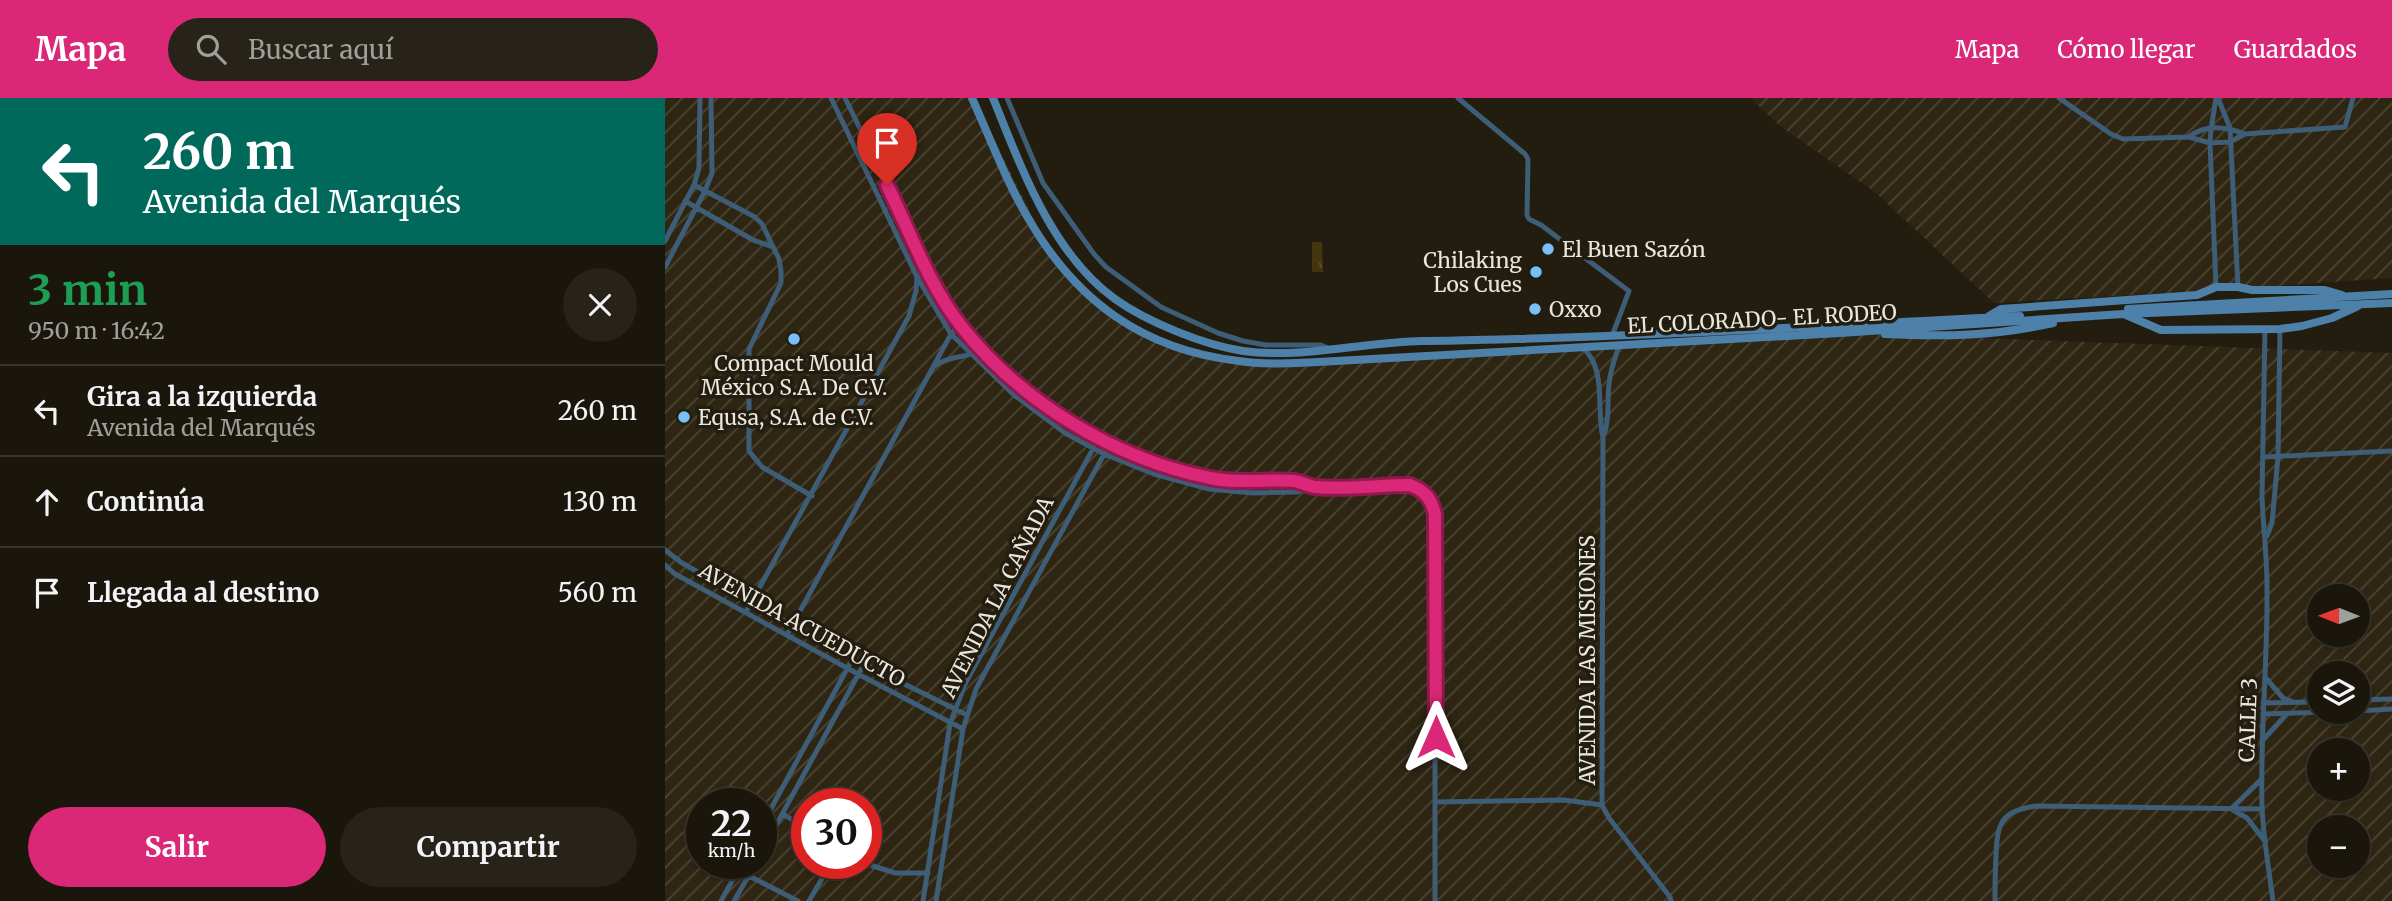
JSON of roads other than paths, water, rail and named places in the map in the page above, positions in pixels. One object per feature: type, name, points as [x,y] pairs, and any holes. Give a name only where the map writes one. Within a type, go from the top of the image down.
[{"type":"main road","name":"EL COLORADO- EL RODEO","points":[[972,98],[1028,218],[1074,282],[1108,313],[1148,337],[1191,351],[1238,361],[1318,362],[1840,333],[1939,336],[2011,332],[2079,317],[2123,314]]},
{"type":"main road","name":"EL COLORADO- EL RODEO","points":[[993,98],[1055,233],[1083,271],[1115,299],[1154,321],[1207,342],[1243,351],[1285,353],[1418,341],[1612,337],[2392,294]]},
{"type":"main road","points":[[1987,317],[2001,309],[2197,295],[2216,287],[2325,290],[2348,296]]},
{"type":"main road","points":[[2123,314],[2392,303]]},
{"type":"main road","points":[[2123,314],[2161,330],[2280,329],[2332,318],[2363,304]]},
{"type":"street","points":[[665,241],[694,185],[699,168],[700,98]]},
{"type":"street","points":[[665,267],[668,255],[697,208],[712,173],[711,98]]},
{"type":"street","points":[[831,98],[917,277],[951,334],[997,379],[1065,433],[1104,454],[1209,489],[1253,493],[1297,492],[1313,487],[1410,485],[1421,489],[1431,500],[1435,514],[1435,901]]},
{"type":"street","points":[[845,98],[928,270],[960,325],[1006,372],[1032,394],[1098,440],[1157,464],[1211,478],[1253,482],[1296,481],[1313,487]]},
{"type":"street","points":[[1006,98],[1042,183],[1106,267],[1161,307],[1218,333],[1266,345],[1321,345],[1331,349]]},
{"type":"street","points":[[1458,98],[1528,159],[1529,219],[1541,225],[1629,291],[1612,337]]},
{"type":"street","points":[[2059,98],[2117,137],[2189,138],[2210,143],[2230,142],[2245,134],[2345,127],[2353,98]]},
{"type":"street","points":[[2217,98],[2230,128],[2238,287]]},
{"type":"street","points":[[2216,287],[2210,143],[2217,98]]},
{"type":"street","points":[[838,113],[849,107]]},
{"type":"street","points":[[2189,138],[2196,132],[2211,129],[2230,128],[2245,134]]},
{"type":"street","points":[[864,165],[875,160]]},
{"type":"street","points":[[694,185],[755,217],[762,224],[779,258],[781,283],[749,349],[749,451],[762,467],[812,496]]},
{"type":"street","points":[[685,201],[753,240],[773,247]]},
{"type":"street","points":[[900,240],[912,235]]},
{"type":"street","points":[[917,277],[928,270]]},
{"type":"street","points":[[746,612],[909,316],[917,277]]},
{"type":"street","points":[[787,635],[951,334],[960,325]]},
{"type":"street","points":[[2265,329],[2263,523],[2266,539]]},
{"type":"street","points":[[2266,539],[2272,523],[2278,457],[2280,329]]},
{"type":"street","name":"AVENIDA LAS MISIONES","points":[[1603,438],[1608,422],[1613,362],[1620,344]]},
{"type":"street","name":"AVENIDA LAS MISIONES","points":[[1581,346],[1595,363],[1599,386],[1599,422],[1603,438],[1602,805],[1609,818],[1671,897],[1671,901]]},
{"type":"street","points":[[933,367],[948,357],[972,355],[981,348]]},
{"type":"street","points":[[997,379],[1006,372]]},
{"type":"street","points":[[1025,403],[1032,394]]},
{"type":"street","name":"AVENIDA LA CAÑADA","points":[[923,901],[950,724],[965,684],[1098,440]]},
{"type":"street","points":[[936,901],[963,729],[976,690],[1109,445]]},
{"type":"street","points":[[2263,457],[2392,451]]},
{"type":"street","points":[[1176,480],[1178,470]]},
{"type":"street","name":"CALLE 3","points":[[2266,539],[2262,809],[2273,901]]},
{"type":"street","points":[[665,550],[682,563],[752,603],[864,664],[967,715]]},
{"type":"street","name":"AVENIDA ACUEDUCTO","points":[[665,565],[675,574],[847,669],[963,729]]},
{"type":"street","points":[[777,798],[853,658]]},
{"type":"street","points":[[977,660],[989,665]]},
{"type":"street","points":[[777,825],[864,664]]},
{"type":"street","points":[[2265,677],[2283,698],[2296,703]]},
{"type":"street","points":[[2370,700],[2392,699]]},
{"type":"street","points":[[2263,703],[2307,703]]},
{"type":"street","points":[[2370,710],[2392,709]]},
{"type":"street","points":[[2263,714],[2307,714]]},
{"type":"street","points":[[2262,741],[2286,715]]},
{"type":"street","points":[[813,732],[824,738]]},
{"type":"street","points":[[2231,809],[2262,779]]},
{"type":"street","points":[[942,781],[955,783]]},
{"type":"street","points":[[1436,802],[1564,800],[1602,805]]},
{"type":"street","points":[[1995,901],[1996,836],[2001,821],[2020,808],[2262,809]]},
{"type":"street","points":[[2231,809],[2254,825],[2265,843]]},
{"type":"street","points":[[783,814],[791,819]]},
{"type":"street","points":[[936,821],[948,823]]},
{"type":"street","points":[[882,869],[895,873],[928,873]]},
{"type":"street","points":[[721,901],[733,879]]},
{"type":"street","points":[[734,901],[747,879]]},
{"type":"street","points":[[755,879],[798,901]]},
{"type":"street","points":[[809,901],[822,879]]},
{"type":"place","name":"El Buen Sazón","points":[[1548,249]]},
{"type":"place","name":"Chilaking Los Cues","points":[[1536,272]]},
{"type":"place","name":"Oxxo","points":[[1535,309]]},
{"type":"place","name":"Compact Mould México S.A. De C.V.","points":[[794,339]]},
{"type":"place","name":"Equsa, S.A. de C.V.","points":[[684,417]]}]
